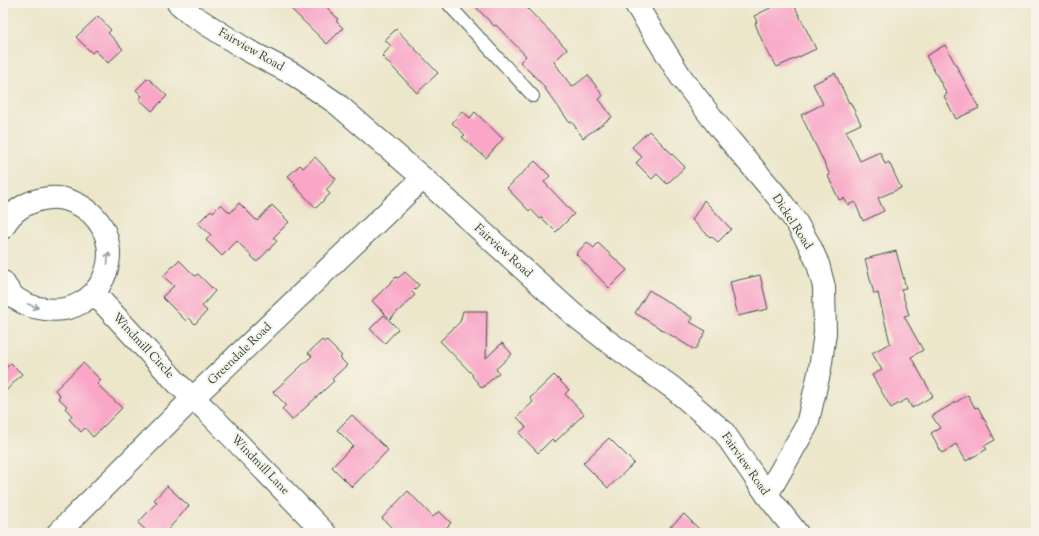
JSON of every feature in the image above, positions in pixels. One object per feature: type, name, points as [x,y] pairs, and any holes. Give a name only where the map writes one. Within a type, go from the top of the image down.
[{"type":"street","name":"Fairview Road","points":[[178,3],[192,15],[247,50],[293,74],[336,103],[423,178],[573,314],[606,340],[673,388],[723,431],[767,495],[797,533]]},
{"type":"street","name":"Dickel Road","points":[[635,3],[680,77],[722,131],[777,196],[796,222],[809,244],[818,264],[824,287],[826,333],[820,369],[807,425],[767,495]]},
{"type":"street","name":"Greendale Road","points":[[58,533],[193,398],[423,178]]},
{"type":"street","points":[[3,228],[6,222],[19,208],[32,201],[50,197],[68,200],[85,208],[97,220],[106,237],[109,256],[104,278],[94,293],[83,303],[72,308],[55,311],[33,308],[14,296],[3,282]]},
{"type":"street","name":"Windmill Circle","points":[[94,293],[180,386],[193,398]]},
{"type":"street","name":"Windmill Lane","points":[[193,398],[326,533]]},
{"type":"lane","points":[[452,3],[450,6],[533,96]]},
{"type":"building","points":[[285,3],[323,3],[338,19],[336,21],[343,28],[327,44]]},
{"type":"building","points":[[472,3],[522,3],[567,49],[554,62],[572,87],[588,75],[603,96],[599,99],[612,117],[583,138],[572,122],[570,123],[541,83],[520,62],[526,56]]},
{"type":"building","points":[[780,3],[793,3],[816,49],[777,67],[772,58],[770,58],[760,36],[754,16]]},
{"type":"building","points":[[98,16],[111,30],[108,33],[123,49],[108,63],[95,50],[92,53],[76,37]]},
{"type":"building","points":[[396,29],[438,73],[417,93],[382,56],[391,46],[385,40]]},
{"type":"building","points":[[945,45],[979,108],[956,119],[944,96],[947,94],[926,56]]},
{"type":"building","points":[[835,73],[861,124],[846,131],[860,161],[880,152],[885,164],[889,162],[901,188],[878,198],[884,211],[863,221],[855,202],[848,205],[844,198],[839,200],[828,176],[830,175],[801,115],[823,104],[813,84]]},
{"type":"building","points":[[148,78],[167,96],[152,111],[139,99],[142,96],[136,90]]},
{"type":"building","points":[[462,111],[470,118],[475,112],[503,139],[486,158],[462,137],[465,135],[452,123]]},
{"type":"building","points":[[649,131],[685,167],[667,184],[657,174],[652,179],[636,163],[642,157],[632,147]]},
{"type":"building","points":[[315,157],[336,179],[326,190],[330,194],[316,208],[294,185],[296,184],[288,176],[300,165],[303,168]]},
{"type":"building","points":[[535,161],[550,176],[544,182],[574,214],[556,232],[542,218],[540,219],[531,209],[529,211],[507,188]]},
{"type":"building","points":[[704,200],[731,229],[718,242],[711,236],[710,237],[692,220]]},
{"type":"building","points":[[239,203],[257,221],[272,205],[289,222],[273,238],[277,241],[257,262],[237,241],[222,256],[206,240],[211,235],[198,223],[211,210],[213,212],[221,204],[230,213]]},
{"type":"building","points":[[587,242],[594,248],[598,243],[627,270],[609,288],[576,254]]},
{"type":"building","points":[[896,251],[906,288],[901,289],[909,315],[904,316],[923,350],[911,357],[933,396],[912,408],[907,399],[891,408],[872,375],[882,370],[872,353],[890,343],[878,293],[874,294],[865,259]]},
{"type":"building","points":[[179,260],[195,276],[198,274],[215,291],[202,306],[207,311],[195,324],[189,318],[186,321],[162,297],[174,286],[163,276]]},
{"type":"building","points":[[405,272],[419,285],[412,292],[415,295],[390,319],[372,301],[396,277],[398,278]]},
{"type":"building","points":[[760,275],[768,309],[738,316],[730,282]]},
{"type":"building","points":[[649,290],[693,318],[690,322],[706,331],[695,350],[635,313]]},
{"type":"building","points":[[463,311],[487,311],[486,358],[502,343],[512,354],[496,369],[499,373],[485,385],[485,387],[484,386],[482,388],[472,376],[473,375],[440,341],[460,322]]},
{"type":"building","points":[[384,315],[398,329],[385,343],[370,329]]},
{"type":"building","points":[[322,340],[324,342],[326,340],[342,356],[340,358],[347,365],[332,379],[334,381],[292,420],[282,409],[286,405],[273,392],[312,356],[308,353]]},
{"type":"building","points":[[11,363],[22,374],[3,394],[3,371]]},
{"type":"building","points":[[83,363],[101,380],[97,384],[122,408],[93,437],[85,428],[81,432],[69,419],[72,416],[65,408],[67,406],[58,398],[60,395],[55,390]]},
{"type":"building","points":[[554,375],[569,390],[565,394],[584,414],[555,442],[552,439],[538,453],[519,433],[526,427],[517,417],[533,402],[530,398]]},
{"type":"building","points":[[968,395],[975,408],[978,407],[995,440],[984,446],[987,449],[966,461],[956,444],[942,453],[931,433],[940,428],[932,416]]},
{"type":"building","points":[[352,415],[388,450],[352,487],[332,467],[353,446],[337,430]]},
{"type":"building","points":[[609,438],[634,463],[608,488],[583,463]]},
{"type":"building","points":[[167,486],[189,506],[165,533],[149,533],[138,523],[157,502],[154,500]]},
{"type":"building","points":[[408,491],[433,517],[439,511],[451,523],[445,529],[450,533],[397,533],[382,518]]},
{"type":"building","points":[[684,514],[703,533],[664,533]]}]
